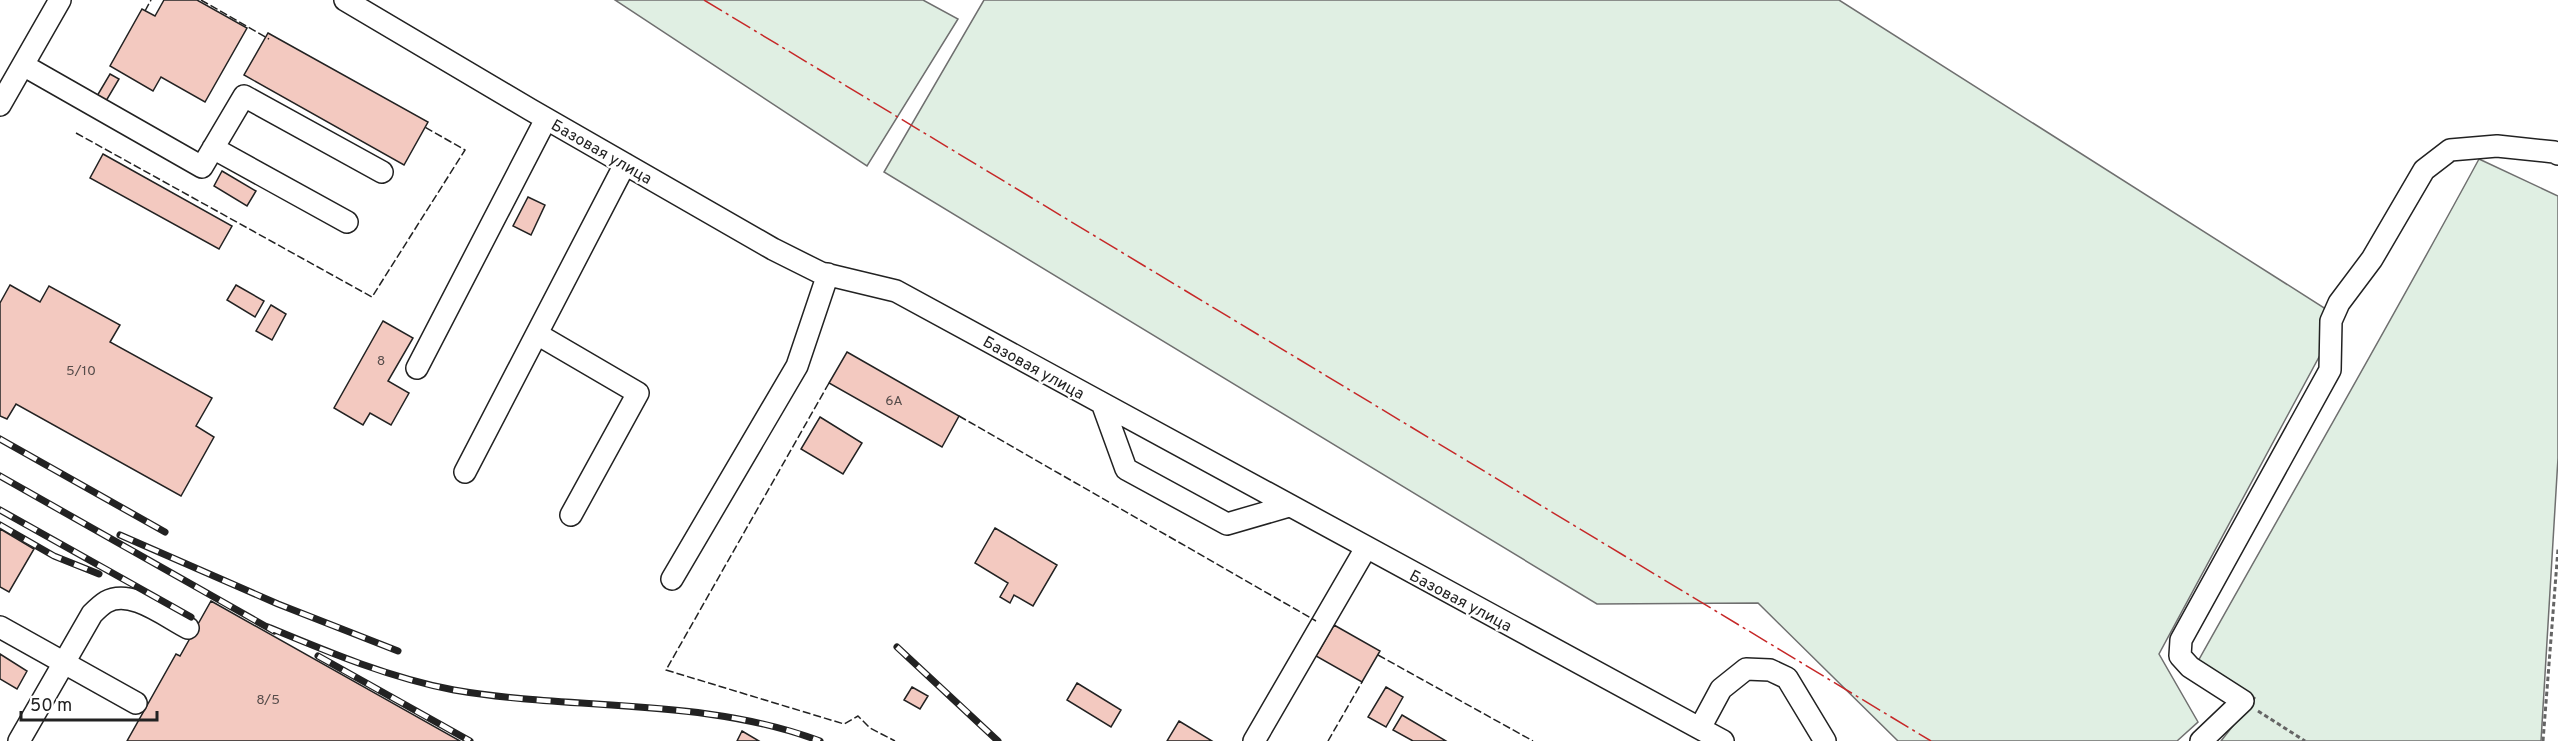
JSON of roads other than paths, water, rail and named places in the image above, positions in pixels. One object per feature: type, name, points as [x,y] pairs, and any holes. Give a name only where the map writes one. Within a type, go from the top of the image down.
[{"type":"street","points":[[0,105],[60,0]]},
{"type":"street","name":"Базовая улица","points":[[345,0],[773,249],[828,274],[896,291],[1723,741]]},
{"type":"street","points":[[23,65],[202,167],[244,96],[382,172]]},
{"type":"street","points":[[417,368],[546,119]]},
{"type":"street","points":[[2201,741],[2243,700],[2190,666],[2181,656],[2181,640],[2330,370],[2331,321],[2339,303],[2372,260],[2424,170],[2450,150],[2497,146],[2558,154]]},
{"type":"street","points":[[213,148],[346,222]]},
{"type":"street","points":[[465,472],[625,164]]},
{"type":"street","points":[[672,579],[797,366],[828,274]]},
{"type":"street","points":[[537,334],[638,393],[571,515]]},
{"type":"street","points":[[1102,404],[1126,469],[1227,524],[1289,506]]},
{"type":"street","points":[[1254,741],[1366,548]]},
{"type":"street","points":[[19,741],[92,614],[106,602],[117,598],[135,600],[188,628]]},
{"type":"street","points":[[0,627],[136,703]]},
{"type":"street","points":[[1700,728],[1721,689],[1746,669],[1770,670],[1787,678],[1825,741]]},
{"type":"railway","points":[[0,439],[165,532]]},
{"type":"railway","points":[[0,476],[274,631]]},
{"type":"railway","points":[[0,510],[191,617]]},
{"type":"railway","points":[[0,525],[54,556],[99,574]]},
{"type":"railway","points":[[120,535],[278,604],[398,651]]},
{"type":"railway","points":[[268,627],[336,655],[406,679],[454,690],[546,701],[685,711],[730,717],[776,727],[820,741]]},
{"type":"railway","points":[[897,647],[998,741]]},
{"type":"railway","points":[[318,656],[470,741]]}]
